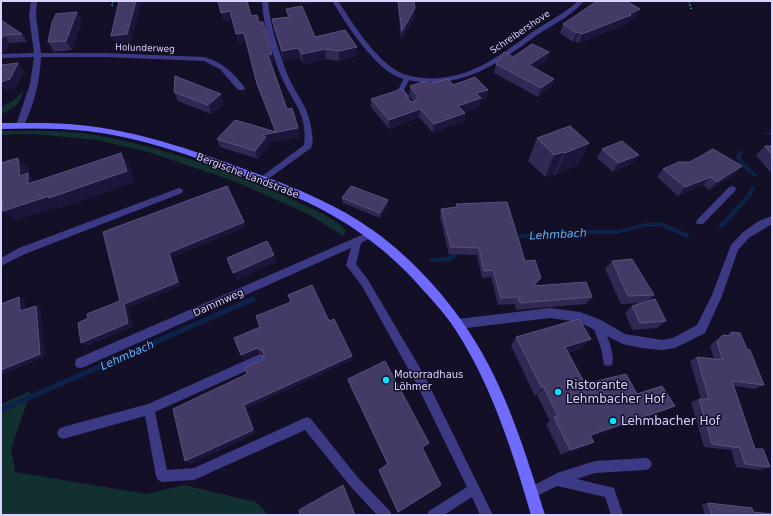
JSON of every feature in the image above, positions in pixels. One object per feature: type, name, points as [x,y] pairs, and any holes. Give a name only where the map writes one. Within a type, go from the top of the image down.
[{"type":"main road","name":"Bergische Landstraße","points":[[1,126],[20,125],[75,127],[119,134],[165,146],[264,179],[329,208],[371,234],[396,254],[437,298],[458,324],[476,352],[510,426],[538,515]]},
{"type":"street","points":[[20,125],[31,100],[38,65],[37,40],[32,7],[34,1]]},
{"type":"street","points":[[264,179],[308,146],[310,139],[302,106],[287,83],[266,13],[265,1]]},
{"type":"street","name":"Schreibershove","points":[[336,1],[382,63],[393,71],[407,78],[428,82],[446,81],[465,76],[488,66],[575,7],[581,1]]},
{"type":"street","name":"Holunderweg","points":[[1,56],[37,54],[138,56],[202,60],[215,63],[230,74],[241,88]]},
{"type":"street","points":[[458,324],[550,313],[580,317],[623,338],[641,344],[662,345],[675,343],[689,337],[701,329],[719,290],[734,248],[746,235],[762,224],[772,220]]},
{"type":"lane","points":[[407,78],[401,90],[409,101]]},
{"type":"lane","points":[[700,222],[732,189]]},
{"type":"lane","points":[[1,262],[22,251],[179,191]]},
{"type":"lane","name":"Dammweg","points":[[80,363],[371,234]]},
{"type":"lane","points":[[357,241],[351,265],[365,283],[419,377],[486,515]]},
{"type":"lane","points":[[597,324],[606,348],[608,361]]},
{"type":"lane","points":[[62,433],[149,409],[260,359]]},
{"type":"lane","points":[[149,409],[162,476],[194,474],[307,423],[355,483],[386,515]]},
{"type":"lane","points":[[531,493],[556,480],[595,467],[646,464]]},
{"type":"lane","points":[[556,480],[610,492],[616,515]]},
{"type":"lane","points":[[433,515],[474,489]]},
{"type":"path","points":[[112,6],[113,1]]},
{"type":"path","points":[[689,1],[691,9]]},
{"type":"green space","points":[[23,91],[18,103],[1,114],[1,107],[13,101]]},
{"type":"green space","points":[[24,130],[83,133],[121,140],[174,154],[227,172],[278,193],[326,216],[338,223],[346,231],[343,236],[310,215],[234,181],[148,152],[97,140],[34,134],[1,135],[1,131]]},
{"type":"green space","points":[[31,391],[11,449],[15,472],[147,494],[184,485],[256,502],[269,515],[1,515],[1,404]]},
{"type":"building","points":[[119,1],[136,1],[127,34],[111,36]]},
{"type":"building","points":[[218,1],[247,1],[251,16],[257,15],[259,22],[263,22],[272,54],[268,55],[287,109],[292,108],[298,128],[262,135],[266,137],[255,151],[217,139],[235,120],[276,132],[257,84],[244,33],[236,34],[230,11],[221,13]]},
{"type":"building","points":[[398,1],[414,1],[415,8],[402,31]]},
{"type":"building","points":[[597,1],[626,1],[640,9],[629,14],[631,15],[582,34],[579,32],[576,33],[563,24]]},
{"type":"building","points":[[302,6],[315,37],[345,30],[357,47],[339,51],[325,49],[302,54],[298,48],[282,51],[272,19],[289,17],[286,9]]},
{"type":"building","points":[[77,12],[66,41],[48,42],[52,23],[56,14]]},
{"type":"building","points":[[1,20],[22,34],[4,35],[1,40]]},
{"type":"building","points":[[532,44],[549,52],[529,65],[554,79],[541,88],[496,64],[504,52],[513,57]]},
{"type":"building","points":[[18,63],[10,79],[1,82],[1,65]]},
{"type":"building","points":[[175,76],[221,94],[208,105],[174,92]]},
{"type":"building","points":[[475,77],[488,90],[476,93],[481,98],[458,106],[465,113],[434,124],[420,109],[389,120],[371,99],[402,89],[410,101],[414,102],[418,97],[410,86],[426,81],[428,84],[448,79],[453,85]]},
{"type":"building","points":[[570,126],[589,143],[565,153],[554,155],[537,138]]},
{"type":"building","points":[[622,141],[639,155],[618,163],[602,149]]},
{"type":"building","points":[[765,146],[772,146],[772,155]]},
{"type":"building","points":[[713,149],[742,166],[717,182],[711,177],[685,187],[663,169],[679,162],[690,162]]},
{"type":"building","points":[[121,153],[127,171],[49,198],[49,196],[3,211],[2,199],[1,200],[1,163],[18,158],[20,176],[28,173],[28,184]]},
{"type":"building","points":[[227,186],[244,222],[169,253],[178,282],[124,304],[128,323],[81,343],[78,323],[88,318],[87,314],[120,301],[103,232]]},
{"type":"building","points":[[351,186],[388,200],[380,213],[342,198]]},
{"type":"building","points":[[507,202],[525,261],[535,260],[541,278],[533,286],[586,282],[592,297],[520,303],[518,297],[501,298],[493,270],[484,271],[479,248],[451,247],[441,209],[457,207],[456,204]]},
{"type":"building","points":[[267,241],[274,255],[233,273],[227,258]]},
{"type":"building","points":[[632,259],[654,295],[628,296],[612,261]]},
{"type":"building","points":[[312,285],[329,321],[334,319],[352,356],[244,405],[253,430],[185,461],[173,409],[247,374],[245,368],[262,360],[264,355],[263,350],[257,348],[241,355],[234,338],[260,327],[256,316],[291,302],[288,295]]},
{"type":"building","points":[[19,297],[20,311],[36,306],[40,354],[1,370],[1,304]]},
{"type":"building","points":[[655,299],[666,321],[640,323],[632,306]]},
{"type":"building","points":[[579,319],[591,339],[565,347],[585,384],[626,374],[637,394],[662,386],[675,406],[590,435],[594,442],[570,450],[554,417],[558,416],[544,387],[542,388],[516,337]]},
{"type":"building","points":[[732,332],[740,333],[747,349],[750,350],[764,385],[732,381],[755,449],[763,449],[770,467],[745,464],[740,448],[712,444],[699,399],[709,399],[697,357],[723,360],[717,342],[723,335],[729,336]]},
{"type":"building","points":[[385,361],[429,443],[422,447],[441,485],[398,512],[379,470],[388,464],[348,379]]},
{"type":"building","points":[[343,485],[355,515],[300,515],[299,510]]},
{"type":"building","points":[[708,503],[752,508],[753,512],[772,515],[712,515]]},
{"type":"waterway","name":"Lehmbach","points":[[768,134],[772,133]]},
{"type":"waterway","name":"Lehmbach","points":[[741,152],[738,157],[744,166],[755,175]]},
{"type":"waterway","name":"Lehmbach","points":[[721,226],[749,196],[753,188]]},
{"type":"waterway","name":"Lehmbach","points":[[512,240],[522,236],[567,232],[617,232],[645,225],[660,224],[687,236]]},
{"type":"waterway","name":"Lehmbach","points":[[432,260],[448,259],[460,250]]},
{"type":"waterway","name":"Lehmbach","points":[[1,410],[253,299]]},
{"type":"place","name":"Motorradhaus Löhmer","points":[[386,380]]},
{"type":"place","name":"Ristorante Lehmbacher Hof","points":[[558,392]]},
{"type":"place","name":"Lehmbacher Hof","points":[[613,421]]}]
